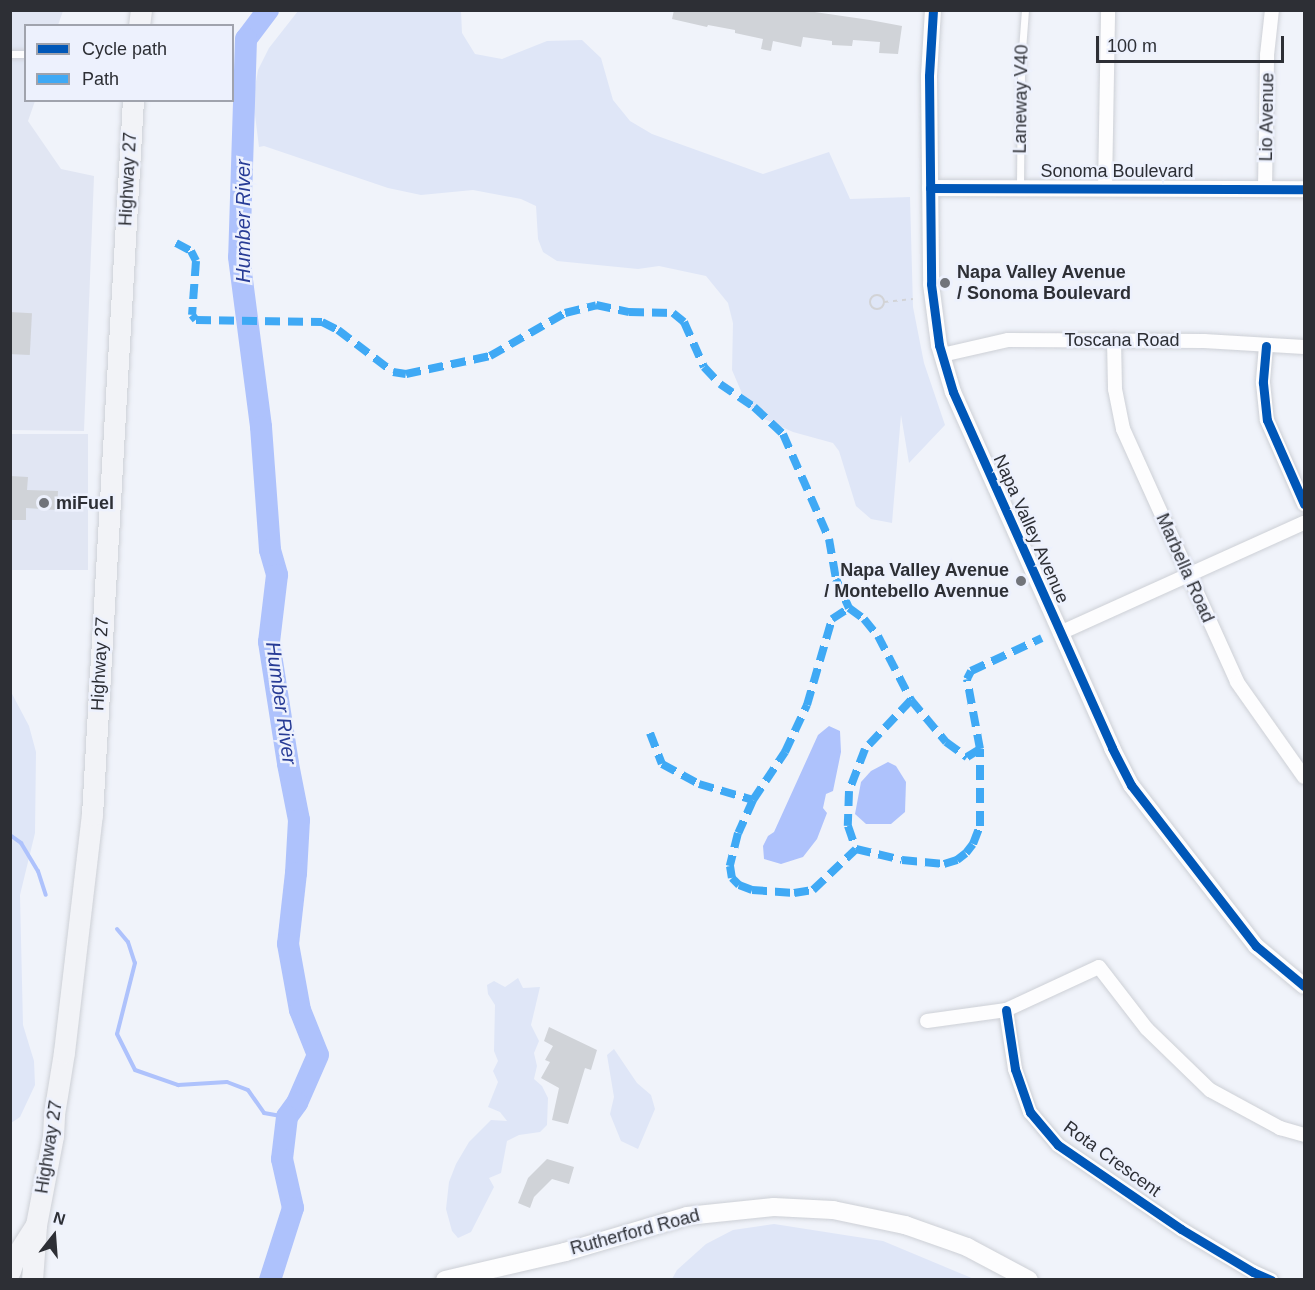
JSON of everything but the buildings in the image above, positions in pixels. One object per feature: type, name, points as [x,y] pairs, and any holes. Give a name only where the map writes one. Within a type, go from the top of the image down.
[{"type":"main road","name":"Highway 27","points":[[32,1280],[36,1225],[53,1136],[92,815],[133,102]]},
{"type":"main road","name":"Rutherford Road","points":[[446,1280],[565,1251],[687,1216],[774,1207],[833,1210],[905,1225],[967,1247],[1029,1280]]},
{"type":"main road","name":"Highway 27","points":[[10,1271],[13,1261],[36,1225]]},
{"type":"street","name":"Napa Valley Avenue","points":[[933,10],[929,76],[932,297],[942,355],[965,421],[1114,754],[1141,800],[1256,946],[1305,986]]},
{"type":"street","points":[[1105,188],[1108,10]]},
{"type":"street","name":"Lio Avenue","points":[[1266,189],[1267,55],[1272,10]]},
{"type":"street","name":"Sonoma Boulevard","points":[[930,188],[1305,189]]},
{"type":"street","name":"Toscana Road","points":[[942,355],[1008,340],[1204,341],[1305,347]]},
{"type":"street","name":"Marbella Road","points":[[1114,340],[1115,389],[1123,429],[1237,682],[1305,777]]},
{"type":"street","points":[[1266,346],[1263,383],[1267,420],[1305,504]]},
{"type":"street","points":[[1060,633],[1305,523]]},
{"type":"street","points":[[927,1021],[1006,1010],[1099,967],[1147,1029],[1210,1090],[1280,1128],[1305,1135]]},
{"type":"street","name":"Rota Crescent","points":[[1006,1010],[1015,1069],[1030,1112],[1058,1145],[1181,1229],[1253,1272],[1271,1280]]},
{"type":"lane","name":"Laneway V40","points":[[1020,187],[1021,63],[1025,10]]},
{"type":"path","points":[[884,302],[879,295],[872,296],[870,300],[875,308],[881,307],[884,302],[920,296]]},
{"type":"shaded area","points":[[11,11],[63,11],[58,24],[24,24],[24,102],[35,102],[28,121],[61,169],[94,176],[84,431],[11,430]]},
{"type":"shaded area","points":[[298,11],[461,11],[462,33],[475,54],[502,59],[547,41],[582,40],[601,58],[613,100],[630,121],[652,134],[763,174],[829,152],[850,199],[910,197],[913,307],[924,363],[945,425],[909,463],[901,415],[892,523],[871,519],[856,506],[839,451],[833,443],[793,432],[762,418],[747,405],[732,370],[733,323],[728,303],[706,276],[659,266],[638,269],[557,261],[543,252],[538,239],[536,206],[521,199],[473,190],[421,195],[388,188],[264,146],[259,147],[253,99],[258,70],[269,48]]},
{"type":"shaded area","points":[[11,434],[88,434],[88,570],[11,570]]},
{"type":"shaded area","points":[[10,690],[29,726],[36,752],[35,833],[20,895],[23,1025],[34,1061],[35,1085],[20,1117],[11,1123]]},
{"type":"shaded area","points":[[518,978],[523,988],[540,987],[531,1025],[539,1041],[534,1053],[537,1066],[534,1079],[542,1086],[548,1098],[547,1125],[540,1132],[519,1135],[507,1141],[501,1173],[489,1178],[494,1187],[471,1232],[458,1238],[452,1231],[446,1209],[449,1182],[456,1164],[469,1142],[491,1120],[507,1121],[500,1112],[488,1107],[498,1082],[493,1071],[498,1061],[494,1051],[495,1005],[488,994],[487,985],[494,981],[505,987]]},
{"type":"shaded area","points":[[614,1049],[637,1083],[651,1095],[655,1109],[638,1149],[621,1141],[610,1114],[614,1097],[607,1055]]},
{"type":"shaded area","points":[[774,1224],[883,1241],[974,1279],[672,1279],[677,1270],[706,1244],[733,1230]]},
{"type":"water","points":[[829,726],[840,731],[841,752],[833,791],[826,794],[823,808],[827,813],[817,839],[803,857],[781,864],[764,859],[763,846],[768,836],[774,832],[818,735]]},
{"type":"water","points":[[888,762],[896,766],[906,782],[905,812],[891,824],[866,824],[855,814],[861,782],[871,771]]},
{"type":"waterway","name":"Humber River","points":[[268,10],[246,39],[239,257],[261,427],[270,550],[277,575],[269,642],[299,820],[288,944],[300,1010],[318,1055],[297,1103],[287,1117],[282,1159],[293,1208],[270,1280]]},
{"type":"waterway","points":[[10,835],[21,843],[38,871],[46,895]]},
{"type":"waterway","points":[[117,929],[128,942],[135,963],[117,1034],[135,1070],[178,1085],[227,1082],[248,1090],[264,1113],[287,1117]]},
{"type":"marked path","points":[[176,243],[191,251],[196,261],[192,315],[196,320],[322,322],[338,330],[393,372],[406,374],[490,356],[565,313],[596,305],[629,312],[673,313],[684,322],[704,367],[720,384],[754,407],[783,434],[829,539],[836,579],[849,608]]},
{"type":"marked path","points":[[650,733],[662,764],[699,784],[753,800],[785,752],[807,705],[832,619],[849,608],[864,619],[878,636],[911,700],[946,742],[967,757],[980,749]]},
{"type":"marked path","points":[[911,700],[865,749],[849,791],[848,826],[856,849],[902,860],[944,864],[957,860],[966,853],[973,844],[980,826],[980,749],[967,679],[971,671],[1042,638]]},
{"type":"marked path","points":[[753,800],[738,833],[730,866],[732,878],[739,885],[752,890],[794,893],[813,890],[856,849]]},
{"type":"cycle path","points":[[933,10],[929,76],[931,284],[939,345],[953,392],[1112,748],[1131,785],[1256,946],[1304,986]]},
{"type":"cycle path","points":[[930,188],[1304,189]]},
{"type":"cycle path","points":[[1266,346],[1263,383],[1267,420],[1304,504]]},
{"type":"cycle path","points":[[1006,1010],[1015,1069],[1030,1112],[1058,1145],[1181,1229],[1253,1272],[1271,1280]]},
{"type":"place","name":"Napa Valley Avenue / Sonoma Boulevard","points":[[945,283]]},
{"type":"place","name":"miFuel","points":[[44,503]]},
{"type":"place","name":"Napa Valley Avenue / Montebello Avennue","points":[[1021,581]]}]
